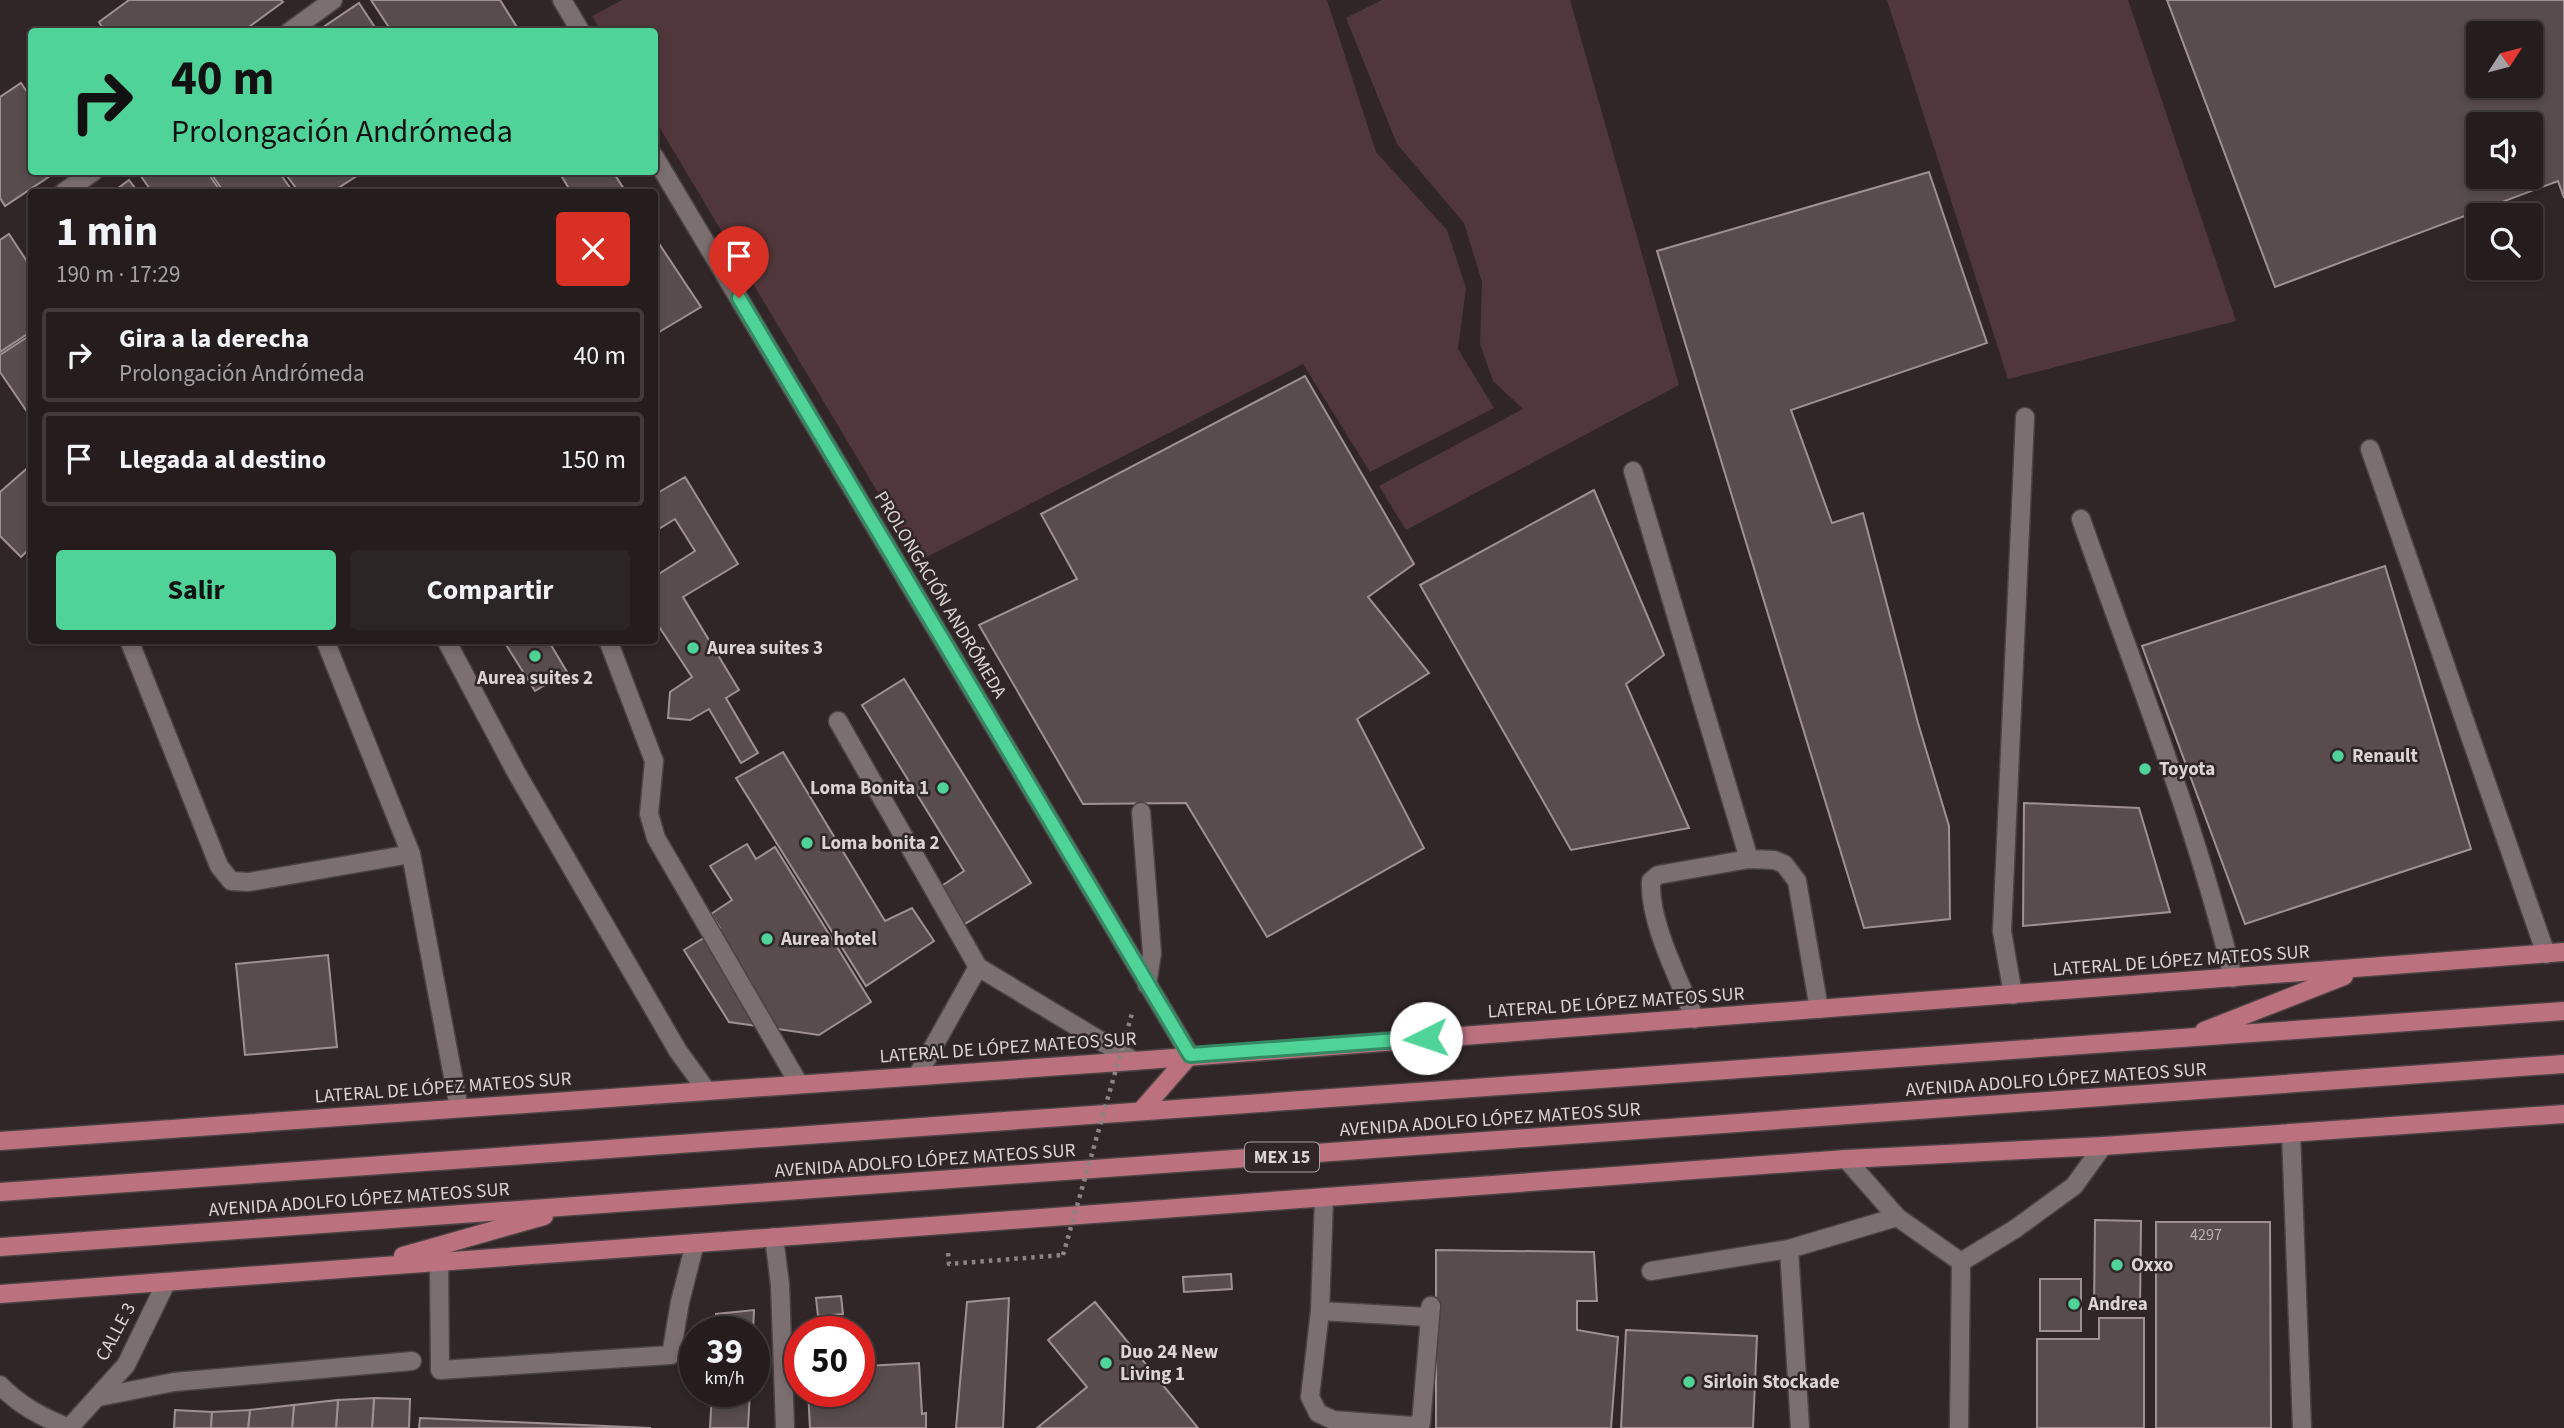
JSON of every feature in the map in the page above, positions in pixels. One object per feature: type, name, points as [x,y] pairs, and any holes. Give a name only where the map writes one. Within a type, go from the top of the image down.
[{"type":"main road","name":"LATERAL DE LÓPEZ MATEOS SUR","points":[[0,1141],[1134,1061],[2564,952]]},
{"type":"main road","points":[[2185,1038],[2364,968]]},
{"type":"main road","name":"AVENIDA ADOLFO LÓPEZ MATEOS SUR","points":[[0,1192],[2564,1011]]},
{"type":"main road","points":[[1141,1111],[1190,1055]]},
{"type":"main road","name":"AVENIDA ADOLFO LÓPEZ MATEOS SUR","points":[[0,1247],[2564,1064]]},
{"type":"main road","points":[[0,1294],[1846,1159],[2103,1146],[2564,1114]]},
{"type":"main road","points":[[365,1266],[579,1206]]},
{"type":"street","points":[[294,28],[333,0]]},
{"type":"street","points":[[562,0],[578,28]]},
{"type":"street","name":"PROLONGACIÓN ANDRÓMEDA","points":[[658,163],[1190,1055]]},
{"type":"street","points":[[68,189],[89,175]]},
{"type":"street","points":[[2013,995],[2001,931],[2025,417]]},
{"type":"street","points":[[2370,449],[2546,954]]},
{"type":"street","points":[[1633,471],[1749,859]]},
{"type":"street","points":[[2081,519],[2174,782],[2220,925],[2233,978]]},
{"type":"street","points":[[131,644],[219,866],[231,881],[250,882],[411,854]]},
{"type":"street","points":[[327,644],[411,854],[459,1108]]},
{"type":"street","points":[[448,644],[523,784],[678,1052],[707,1091]]},
{"type":"street","points":[[610,644],[654,761],[649,814],[656,838],[799,1084]]},
{"type":"street","points":[[838,721],[978,967],[1134,1061]]},
{"type":"street","points":[[1141,812],[1152,953],[1147,985]]},
{"type":"street","points":[[1695,1018],[1665,945],[1652,901],[1651,881],[1658,875],[1749,859],[1774,860],[1784,864],[1797,881],[1819,1009]]},
{"type":"street","points":[[918,1076],[978,967]]},
{"type":"street","points":[[2291,1133],[2302,1428]]},
{"type":"street","points":[[1961,1262],[2015,1229],[2074,1186],[2103,1146]]},
{"type":"street","points":[[1846,1159],[1897,1217],[1961,1262]]},
{"type":"street","points":[[1320,1311],[1427,1317],[1431,1306],[1421,1423],[1412,1426],[1334,1420],[1318,1413],[1310,1397],[1320,1311],[1324,1199]]},
{"type":"street","points":[[1651,1271],[1789,1249],[1897,1217]]},
{"type":"street","points":[[774,1237],[780,1285],[785,1428]]},
{"type":"street","points":[[439,1261],[440,1370],[671,1355],[680,1302],[695,1243]]},
{"type":"street","points":[[1789,1249],[1800,1428]]},
{"type":"street","points":[[1959,1428],[1961,1262]]},
{"type":"street","name":"CALLE 3","points":[[0,1385],[15,1401],[69,1428],[126,1365],[166,1283]]},
{"type":"street","points":[[99,1397],[174,1382],[412,1361]]},
{"type":"path","points":[[1063,1255],[1133,1010]]},
{"type":"shaded area","points":[[622,0],[1327,0],[1376,152],[1447,230],[1466,288],[1458,349],[1494,408],[1370,472],[1303,364],[919,561],[658,125],[658,28],[599,28],[592,16]]},
{"type":"shaded area","points":[[1382,0],[1570,0],[1679,385],[1406,530],[1379,486],[1523,409],[1493,381],[1480,344],[1482,282],[1464,223],[1397,144],[1346,18]]},
{"type":"shaded area","points":[[1887,0],[2128,0],[2236,321],[2008,379]]},
{"type":"building","points":[[129,0],[283,2],[247,28],[103,28],[99,22]]},
{"type":"building","points":[[371,0],[500,0],[518,28],[389,28]]},
{"type":"building","points":[[2167,0],[2564,0],[2564,198],[2558,181],[2543,187],[2543,112],[2466,112],[2466,189],[2537,189],[2499,203],[2466,203],[2466,215],[2275,287]]},
{"type":"building","points":[[359,3],[375,28],[322,28]]},
{"type":"building","points":[[21,83],[28,93],[28,175],[52,175],[5,206],[0,198],[0,97]]},
{"type":"building","points":[[1929,172],[1987,343],[1791,410],[1832,523],[1863,513],[1918,723],[1949,826],[1950,919],[1864,928],[1657,251]]},
{"type":"building","points":[[140,175],[209,175],[219,189],[150,189]]},
{"type":"building","points":[[212,175],[281,175],[291,189],[222,189]]},
{"type":"building","points":[[286,175],[358,175],[337,189],[297,189]]},
{"type":"building","points":[[561,175],[615,175],[624,189],[569,189]]},
{"type":"building","points":[[129,180],[136,189],[117,189]]},
{"type":"building","points":[[9,234],[28,263],[28,334],[0,352],[0,240]]},
{"type":"building","points":[[658,242],[701,307],[658,333]]},
{"type":"building","points":[[28,337],[28,413],[0,372],[0,355]]},
{"type":"building","points":[[1305,376],[1414,564],[1368,597],[1429,673],[1357,719],[1424,848],[1267,937],[1186,803],[1083,804],[979,625],[1077,579],[1041,514]]},
{"type":"building","points":[[28,468],[28,550],[21,557],[0,536],[0,492]]},
{"type":"building","name":"Aurea suites 3","points":[[685,477],[738,564],[683,597],[739,690],[726,698],[758,753],[741,763],[709,709],[690,720],[668,718],[670,692],[692,677],[658,625],[658,574],[695,551],[675,519],[658,530],[658,493]]},
{"type":"building","points":[[1594,490],[1664,655],[1626,684],[1689,828],[1571,850],[1420,585]]},
{"type":"building","points":[[2385,566],[2471,849],[2245,924],[2142,646]]},
{"type":"building","name":"Aurea suites 2","points":[[506,644],[550,644],[567,672],[535,691]]},
{"type":"building","name":"Loma Bonita 1","points":[[904,679],[1031,883],[960,927],[937,889],[964,871],[862,705]]},
{"type":"building","name":"Loma bonita 2","points":[[783,752],[885,921],[912,908],[934,941],[866,986],[736,778]]},
{"type":"building","points":[[2024,803],[2139,808],[2170,912],[2023,926]]},
{"type":"building","name":"Aurea hotel","points":[[747,844],[756,859],[775,847],[871,1002],[819,1035],[729,1022],[684,950],[720,928],[711,914],[732,900],[710,866]]},
{"type":"building","points":[[328,955],[337,1047],[245,1055],[236,964]]},
{"type":"building","name":"Oxxo","points":[[2095,1220],[2141,1221],[2140,1310],[2094,1310]]},
{"type":"building","points":[[2156,1222],[2270,1222],[2271,1428],[2156,1428]]},
{"type":"building","points":[[1436,1250],[1594,1252],[1597,1301],[1577,1301],[1577,1330],[1618,1337],[1611,1428],[1436,1428]]},
{"type":"building","points":[[1231,1274],[1232,1289],[1184,1292],[1183,1277]]},
{"type":"building","points":[[2040,1279],[2081,1279],[2081,1331],[2040,1331]]},
{"type":"building","points":[[841,1296],[843,1314],[818,1316],[816,1298]]},
{"type":"building","points":[[1009,1298],[1003,1428],[956,1428],[967,1302]]},
{"type":"building","name":"Duo 24 New Living 1","points":[[1095,1302],[1198,1428],[1037,1428],[1087,1387],[1048,1340]]},
{"type":"building","points":[[754,1310],[754,1316],[716,1314]]},
{"type":"building","points":[[2099,1318],[2144,1318],[2144,1428],[2037,1428],[2037,1339],[2099,1339]]},
{"type":"building","name":"Sirloin Stockade","points":[[1626,1330],[1757,1336],[1753,1428],[1621,1428]]},
{"type":"building","points":[[919,1363],[922,1414],[926,1413],[926,1428],[810,1428],[809,1407],[875,1407],[875,1366]]},
{"type":"building","points":[[374,1398],[410,1399],[409,1428],[372,1428]]},
{"type":"building","points":[[374,1398],[372,1428],[336,1428],[338,1400]]},
{"type":"building","points":[[338,1400],[336,1428],[292,1428],[294,1405]]},
{"type":"building","points":[[294,1405],[292,1428],[248,1428],[250,1410]]},
{"type":"building","points":[[711,1407],[749,1407],[748,1428],[710,1428]]},
{"type":"building","points":[[175,1410],[212,1412],[211,1428],[174,1428]]},
{"type":"building","points":[[250,1410],[248,1428],[211,1428],[212,1412]]},
{"type":"building","points":[[420,1418],[651,1428],[419,1428]]},
{"type":"place","name":"Aurea suites 3","points":[[693,648]]},
{"type":"place","name":"Aurea suites 2","points":[[535,656]]},
{"type":"place","name":"Renault","points":[[2338,756]]},
{"type":"place","name":"Toyota","points":[[2145,769]]},
{"type":"place","name":"Loma Bonita 1","points":[[943,788]]},
{"type":"place","name":"Loma bonita 2","points":[[807,843]]},
{"type":"place","name":"Aurea hotel","points":[[767,939]]},
{"type":"place","name":"Oxxo","points":[[2117,1265]]},
{"type":"place","name":"Andrea","points":[[2074,1304]]},
{"type":"place","name":"Duo 24 New Living 1","points":[[1106,1363]]},
{"type":"place","name":"Sirloin Stockade","points":[[1689,1382]]},
{"type":"route","points":[[739,298],[1190,1055],[1426,1038]]}]
